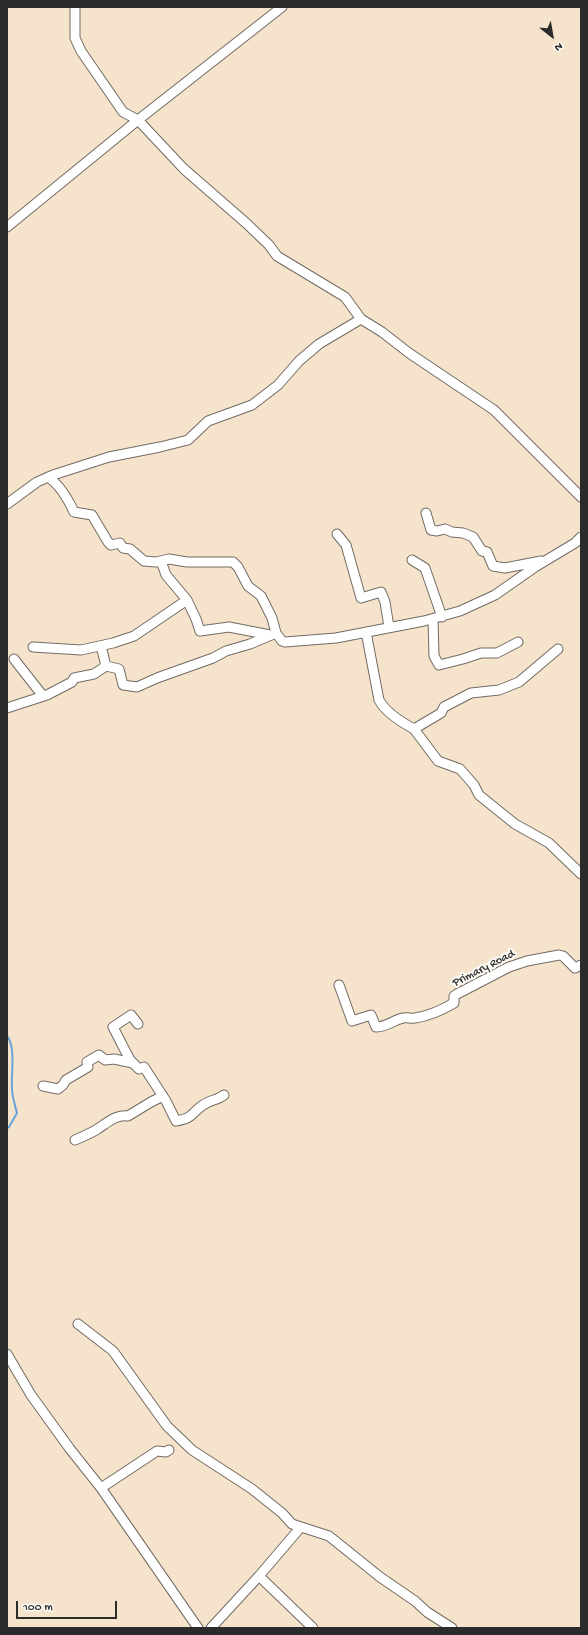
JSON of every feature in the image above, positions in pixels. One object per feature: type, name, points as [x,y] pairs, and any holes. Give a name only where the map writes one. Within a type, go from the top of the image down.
[{"type":"street","points":[[75,7],[75,38],[82,51],[123,112],[138,120],[184,169],[252,228],[278,256],[345,297],[362,319],[409,353],[494,410],[581,497]]},
{"type":"street","points":[[7,227],[138,120],[282,7]]},
{"type":"street","points":[[7,504],[37,482],[48,477],[109,457],[188,440],[208,421],[252,405],[278,385],[299,361],[319,344],[362,319]]},
{"type":"street","points":[[48,477],[57,485],[70,503],[74,512],[92,515],[111,545],[120,543],[123,548],[130,549],[144,561],[156,562],[169,559],[187,562],[233,562],[238,566],[248,586],[261,596],[272,618],[274,634]]},
{"type":"street","points":[[426,512],[431,530],[437,531],[445,529],[473,537],[482,550],[486,552],[493,566],[505,568],[546,560]]},
{"type":"street","points":[[337,534],[346,544],[361,598],[381,592],[389,627]]},
{"type":"street","points":[[161,561],[166,575],[187,600],[200,631],[229,627],[274,634],[285,642],[336,638],[438,618],[460,611],[495,595],[581,537]]},
{"type":"street","points":[[412,560],[425,568],[438,618],[434,656],[439,666],[481,653],[497,653],[518,642]]},
{"type":"street","points":[[33,647],[81,650],[101,646],[134,636],[187,600]]},
{"type":"street","points":[[366,632],[379,700],[384,708],[397,719],[414,729],[438,761],[460,769],[474,785],[479,795],[515,824],[549,843],[581,874]]},
{"type":"street","points":[[7,708],[43,696],[72,682],[74,678],[94,674],[106,666],[118,669],[123,686],[137,687],[157,678],[213,658],[226,651],[250,644],[274,634]]},
{"type":"street","points":[[101,646],[106,666]]},
{"type":"street","points":[[414,729],[442,713],[444,707],[471,693],[499,690],[519,682],[558,649]]},
{"type":"street","points":[[14,659],[43,696]]},
{"type":"street","name":"Primary Road","points":[[339,985],[352,1021],[371,1015],[376,1027],[379,1027],[392,1024],[402,1018],[415,1018],[430,1015],[454,1003],[454,996],[457,994],[509,967],[527,961],[559,954],[575,968],[581,965]]},
{"type":"street","points":[[138,1024],[131,1015],[114,1027],[120,1042],[133,1063],[139,1069],[144,1067],[163,1096],[176,1121],[187,1119],[203,1105],[224,1095]]},
{"type":"street","points":[[43,1086],[58,1089],[66,1080],[88,1067],[87,1062],[99,1055],[105,1060],[114,1059],[133,1063]]},
{"type":"street","points":[[75,1140],[94,1131],[114,1118],[124,1115],[128,1116],[163,1096]]},
{"type":"street","points":[[78,1324],[113,1351],[167,1426],[192,1450],[252,1489],[282,1513],[292,1524],[300,1528],[329,1536],[380,1577],[415,1601],[427,1612],[452,1628]]},
{"type":"street","points":[[7,1354],[36,1401],[70,1449],[101,1488],[198,1628]]},
{"type":"street","points":[[101,1488],[157,1451],[166,1452],[170,1450]]},
{"type":"street","points":[[212,1628],[300,1528]]},
{"type":"street","points":[[259,1576],[314,1628]]},
{"type":"waterway","points":[[7,1036],[10,1041],[12,1054],[12,1091],[17,1113],[7,1128]]}]
